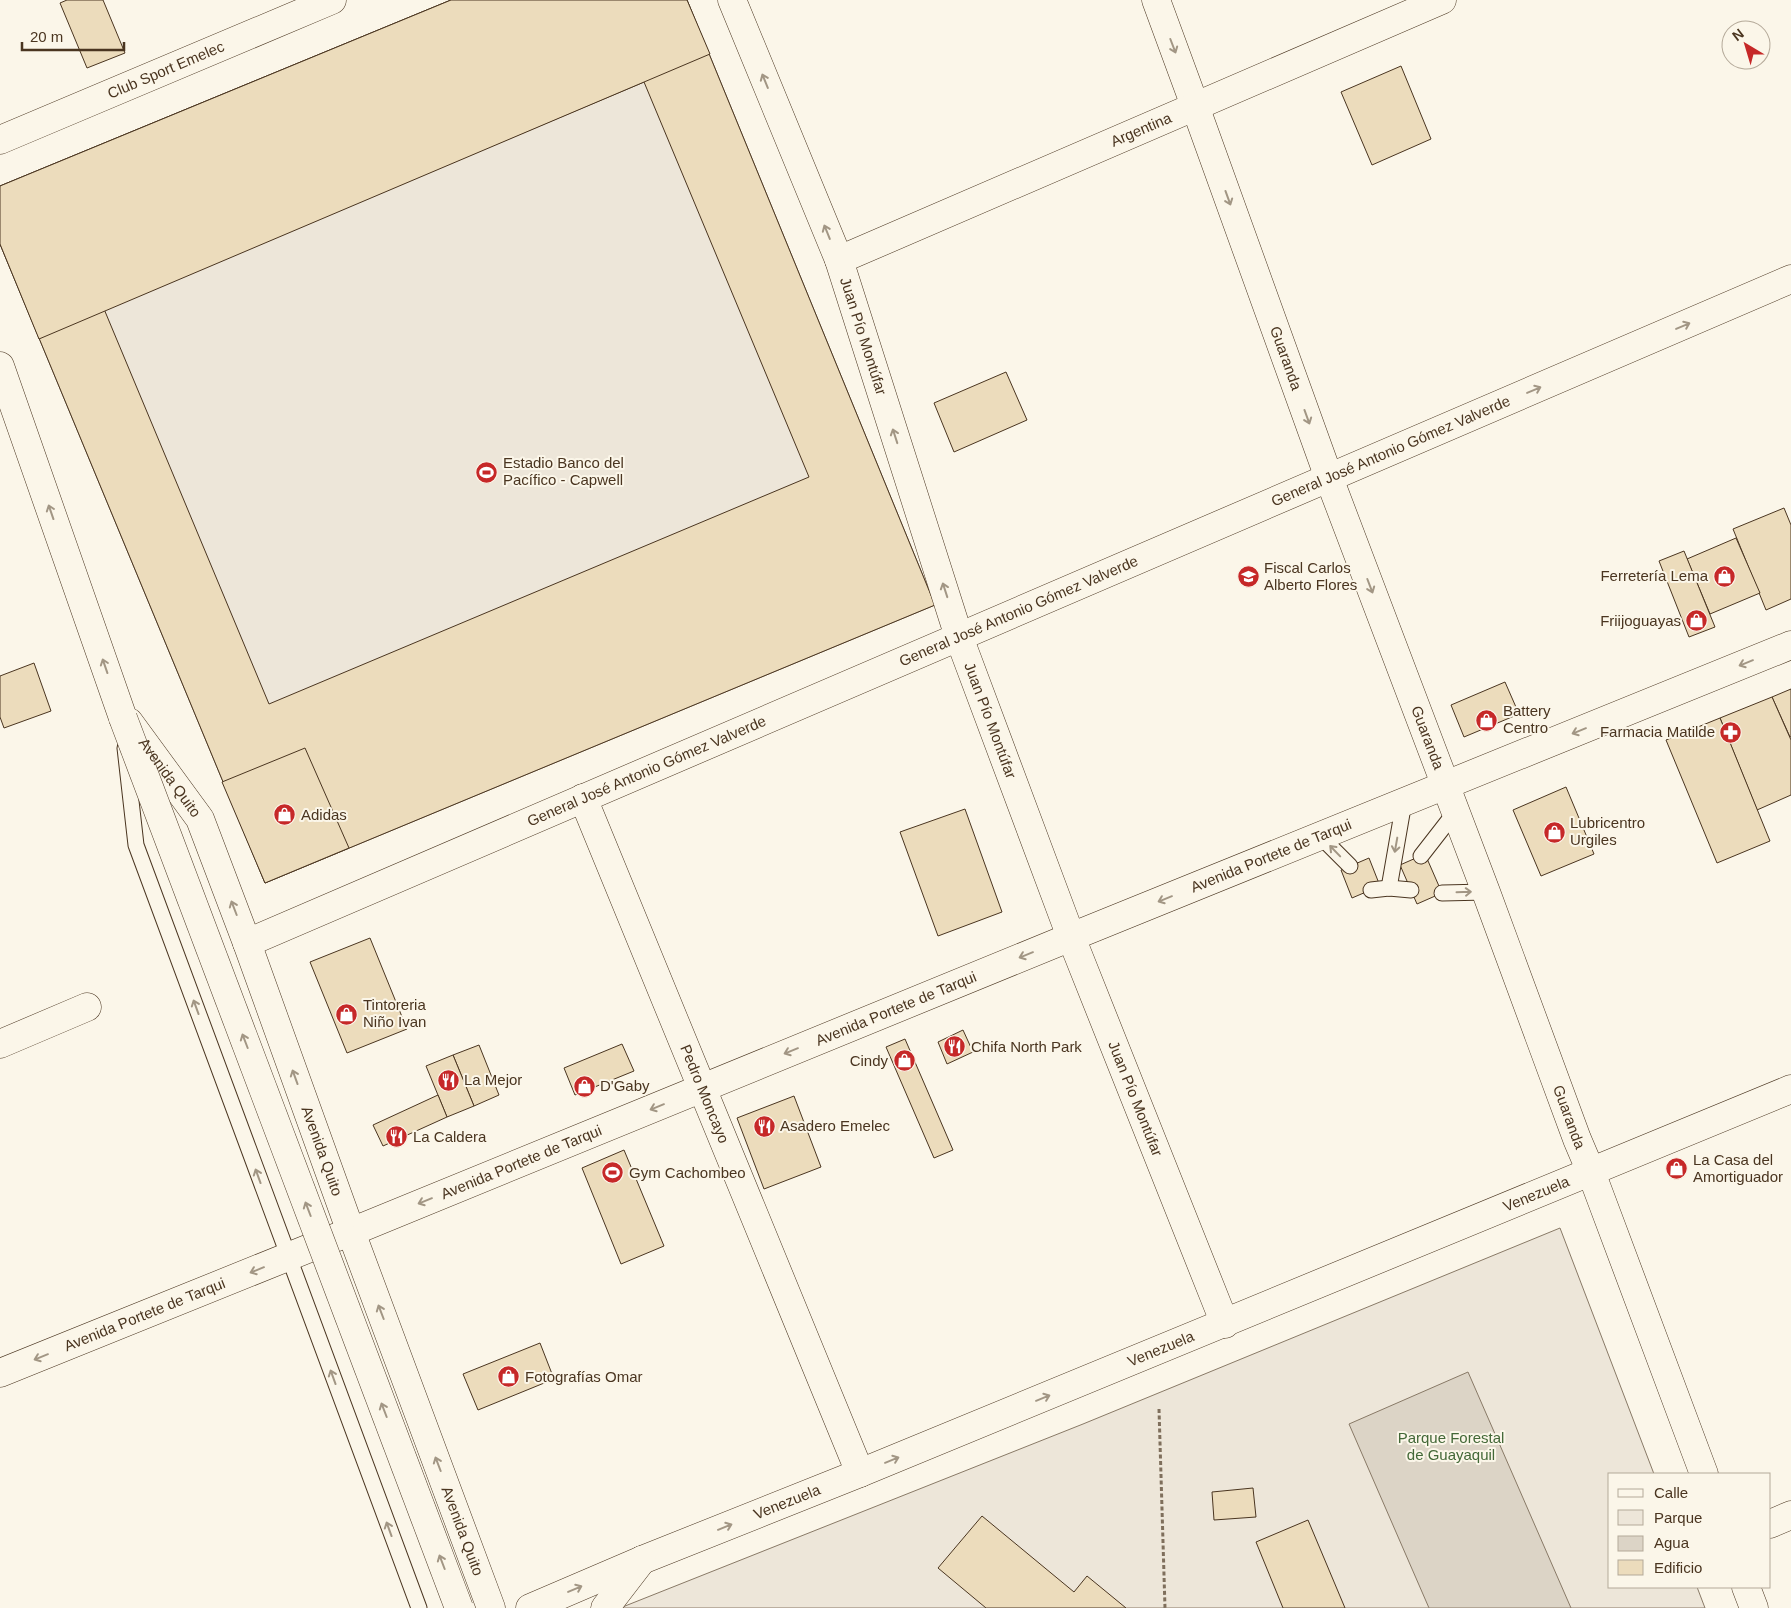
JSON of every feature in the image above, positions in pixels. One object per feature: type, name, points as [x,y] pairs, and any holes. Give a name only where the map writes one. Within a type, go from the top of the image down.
[{"type":"street","name":"Juan Pío Montúfar","points":[[732,0],[839,260],[959,637],[1071,937],[1225,1324]]},
{"type":"street","name":"Guaranda","points":[[1156,0],[1196,106],[1328,478],[1456,810],[1577,1139],[1704,1473]]},
{"type":"street","name":"Argentina","points":[[839,260],[1442,0]]},
{"type":"street","name":"Club Sport Emelec","points":[[0,140],[323,2]]},
{"type":"street","name":"General José Antonio Gómez Valverde","points":[[247,943],[1791,279]]},
{"type":"street","name":"Avenida Quito","points":[[0,366],[122,715],[459,1608]]},
{"type":"street","name":"Avenida Portete de Tarqui","points":[[0,1373],[351,1232],[1791,645]]},
{"type":"street","name":"Avenida Quito","points":[[122,715],[200,819],[491,1608]]},
{"type":"street","name":"Pedro Moncayo","points":[[583,798],[860,1473]]},
{"type":"street","points":[[0,1044],[87,1007]]},
{"type":"street","name":"Venezuela","points":[[530,1608],[642,1560],[1225,1324],[1791,1089]]},
{"type":"street","points":[[1771,1524],[1791,1515]]},
{"type":"street","points":[[605,1608],[642,1560]]},
{"type":"street","points":[[1746,1588],[1754,1608]]},
{"type":"lane","name":"Avenida Quito","points":[[122,715],[136,845],[419,1608]]},
{"type":"lane","points":[[1389,888],[1404,802]]},
{"type":"lane","points":[[1421,856],[1456,810]]},
{"type":"lane","points":[[1320,836],[1350,866]]},
{"type":"lane","points":[[1371,890],[1389,888],[1411,890]]},
{"type":"lane","points":[[1442,893],[1486,892]]},
{"type":"path","points":[[1159,1410],[1165,1608]]},
{"type":"green space","name":"Estadio Banco del Pacífico - Capwell","points":[[451,0],[687,0],[935,605],[265,883],[0,244],[0,186]]},
{"type":"green space","name":"Parque Forestal de Guayaquil","points":[[1560,1228],[1654,1473],[1608,1473],[1608,1588],[1697,1588],[1705,1608],[620,1608],[1083,1424]]},
{"type":"water","points":[[1468,1372],[1571,1608],[1429,1608],[1349,1424]]},
{"type":"building","points":[[67,0],[103,0],[125,53],[87,68],[60,3]]},
{"type":"building","points":[[451,0],[687,0],[935,605],[265,883],[0,244],[0,186]],"holes":[[[644,82],[809,477],[269,704],[104,309]]]},
{"type":"building","points":[[451,0],[687,0],[710,54],[39,339],[0,244],[0,186]]},
{"type":"building","points":[[1401,66],[1431,139],[1372,165],[1341,92]]},
{"type":"building","points":[[1006,372],[1027,420],[954,452],[934,403]]},
{"type":"building","points":[[1784,508],[1791,525],[1791,599],[1766,610],[1733,529]]},
{"type":"building","name":"Ferretería Lema","points":[[1736,538],[1760,593],[1710,614],[1687,559]]},
{"type":"building","points":[[1684,551],[1715,627],[1689,637],[1659,561]]},
{"type":"building","points":[[34,663],[51,711],[4,728],[0,717],[0,676]]},
{"type":"building","points":[[1505,682],[1519,714],[1464,737],[1451,705]]},
{"type":"building","points":[[1791,689],[1791,737],[1790,737],[1772,697]]},
{"type":"building","points":[[1772,697],[1791,740],[1791,795],[1757,810],[1720,718]]},
{"type":"building","points":[[1720,718],[1770,841],[1717,863],[1666,740]]},
{"type":"building","name":"Adidas","points":[[305,748],[349,848],[265,883],[222,782]]},
{"type":"building","name":"Lubricentro Urgiles","points":[[1566,787],[1594,854],[1541,876],[1513,810]]},
{"type":"building","points":[[965,809],[1002,912],[938,936],[900,832]]},
{"type":"building","points":[[1425,854],[1442,893],[1417,904],[1400,865]]},
{"type":"building","points":[[1369,858],[1380,886],[1352,898],[1341,870]]},
{"type":"building","points":[[370,938],[407,1029],[347,1053],[310,962]]},
{"type":"building","name":"Chifa North Park","points":[[963,1030],[973,1052],[947,1064],[938,1042]]},
{"type":"building","points":[[905,1039],[953,1150],[934,1158],[886,1047]]},
{"type":"building","points":[[622,1044],[634,1071],[575,1095],[564,1068]]},
{"type":"building","points":[[479,1045],[499,1095],[474,1106],[453,1055]]},
{"type":"building","name":"La Mejor","points":[[453,1055],[474,1106],[447,1117],[426,1066]]},
{"type":"building","points":[[438,1095],[447,1117],[383,1146],[373,1125]]},
{"type":"building","points":[[794,1096],[821,1167],[764,1189],[737,1118]]},
{"type":"building","points":[[624,1150],[664,1246],[621,1264],[582,1168]]},
{"type":"building","name":"Fotografías Omar","points":[[540,1343],[554,1379],[478,1410],[463,1374]]},
{"type":"building","points":[[1253,1488],[1256,1517],[1214,1520],[1212,1492]]},
{"type":"building","points":[[982,1516],[1074,1592],[1087,1576],[1126,1608],[986,1608],[938,1568]]},
{"type":"building","points":[[1308,1520],[1345,1608],[1283,1608],[1256,1542]]},
{"type":"place","name":"Estadio Banco del Pacífico - Capwell","points":[[487,472]]},
{"type":"place","name":"Ferretería Lema","points":[[1724,576]]},
{"type":"place","name":"Fiscal Carlos Alberto Flores","points":[[1248,577]]},
{"type":"place","name":"Friijoguayas","points":[[1697,621]]},
{"type":"place","name":"Battery Centro","points":[[1487,720]]},
{"type":"place","name":"Farmacia Matilde","points":[[1731,732]]},
{"type":"place","name":"Adidas","points":[[285,815]]},
{"type":"place","name":"Lubricentro Urgiles","points":[[1554,832]]},
{"type":"place","name":"Tintoreria Niño Ivan","points":[[347,1014]]},
{"type":"place","name":"Chifa North Park","points":[[955,1047]]},
{"type":"place","name":"Cindy","points":[[904,1061]]},
{"type":"place","name":"La Mejor","points":[[448,1080]]},
{"type":"place","name":"D'Gaby","points":[[584,1086]]},
{"type":"place","name":"Asadero Emelec","points":[[764,1126]]},
{"type":"place","name":"La Caldera","points":[[397,1137]]},
{"type":"place","name":"La Casa del Amortiguador","points":[[1677,1169]]},
{"type":"place","name":"Gym Cachombeo","points":[[613,1173]]},
{"type":"place","name":"Fotografías Omar","points":[[509,1377]]}]
